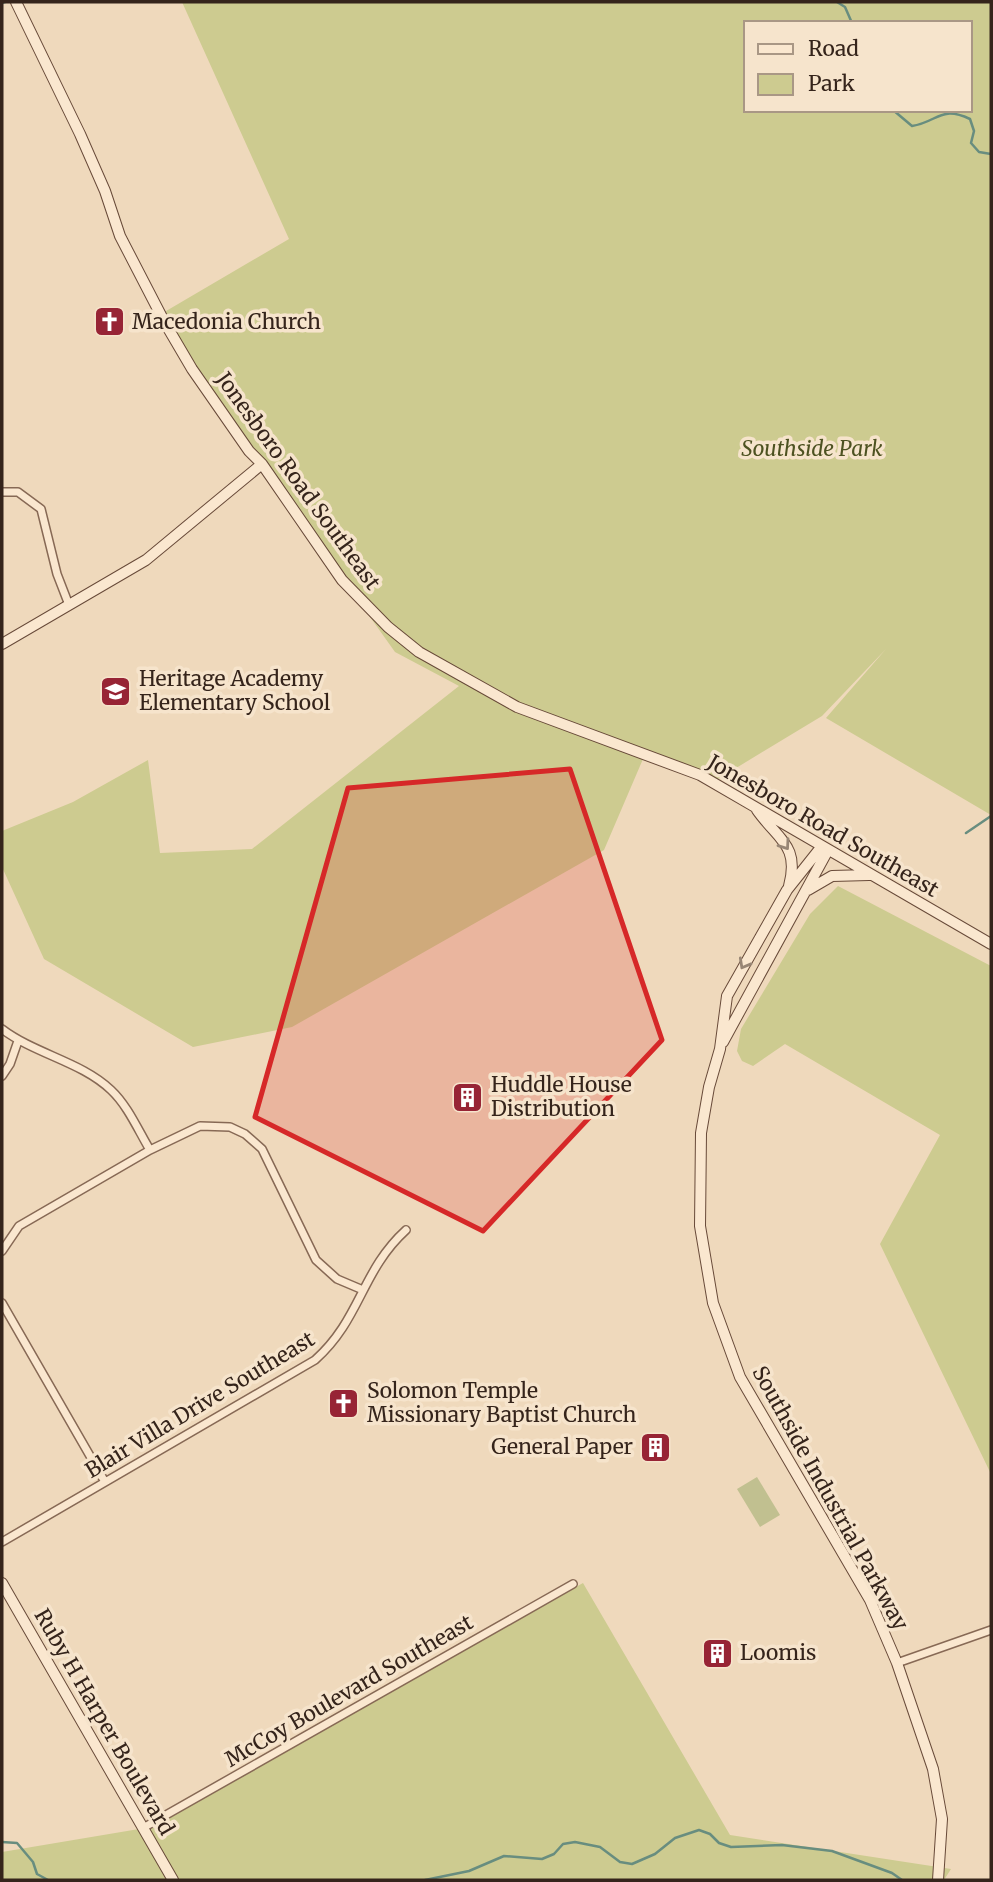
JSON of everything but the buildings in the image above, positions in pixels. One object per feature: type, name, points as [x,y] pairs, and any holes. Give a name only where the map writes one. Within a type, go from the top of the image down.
[{"type":"street","name":"Jonesboro Road Southeast","points":[[16,2],[80,134],[105,191],[120,236],[192,369],[342,580],[388,627],[419,652],[517,707],[700,775],[991,944]]},
{"type":"street","points":[[2,644],[146,560],[262,464]]},
{"type":"street","points":[[2,492],[18,492],[41,509],[57,574],[69,605]]},
{"type":"street","points":[[755,807],[788,846],[792,856],[794,868],[787,890]]},
{"type":"street","name":"Southside Industrial Parkway","points":[[825,848],[787,890],[727,996],[720,1049],[702,1124],[698,1180],[700,1226],[713,1303],[740,1377],[870,1600],[897,1663],[933,1769],[942,1819],[938,1880]]},
{"type":"street","name":"Southside Industrial Parkway","points":[[720,1049],[825,848]]},
{"type":"street","points":[[800,898],[814,884],[832,876],[870,875]]},
{"type":"street","points":[[765,927],[780,935]]},
{"type":"street","points":[[2,1029],[18,1041],[108,1087],[130,1114],[150,1150]]},
{"type":"street","points":[[2,1076],[10,1064],[18,1041]]},
{"type":"street","points":[[2,1251],[19,1226],[150,1150],[201,1126],[230,1127],[245,1134],[262,1149],[316,1260],[337,1279],[363,1290]]},
{"type":"street","name":"Blair Villa Drive Southeast","points":[[2,1542],[315,1360],[343,1331],[379,1258],[406,1230]]},
{"type":"street","points":[[2,1303],[105,1482]]},
{"type":"street","name":"Ruby H Harper Boulevard","points":[[2,1583],[173,1880]]},
{"type":"street","name":"McCoy Boulevard Southeast","points":[[143,1828],[573,1584]]},
{"type":"street","points":[[897,1663],[991,1630]]},
{"type":"highlighted area","points":[[570,769],[662,1040],[483,1231],[255,1117],[348,788]]},
{"type":"green space","name":"Southside Park","points":[[182,2],[991,2],[991,815],[826,718],[886,649],[822,716],[708,785],[646,752],[604,850],[292,1027],[193,1047],[44,959],[2,867],[2,831],[73,802],[148,760],[160,853],[252,849],[459,686],[395,652],[251,450],[161,314],[289,239]]},
{"type":"green space","points":[[838,886],[991,966],[990,1472],[880,1244],[940,1135],[785,1044],[753,1066],[742,1061],[737,1051],[741,1029],[810,914]]},
{"type":"green space","points":[[583,1583],[730,1835],[951,1869],[944,1880],[2,1880],[2,1852],[139,1829]]},
{"type":"shaded area","points":[[757,1477],[780,1515],[760,1527],[737,1489]]},
{"type":"waterway","points":[[837,2],[845,7],[851,21]]},
{"type":"waterway","points":[[895,112],[912,126],[945,114],[970,119],[974,131],[971,143],[979,152],[991,154]]},
{"type":"waterway","points":[[966,833],[991,816]]},
{"type":"waterway","points":[[425,1880],[469,1871],[504,1856],[542,1859],[554,1854],[563,1844],[575,1842],[600,1847],[620,1862],[632,1864],[655,1854],[675,1838],[699,1830],[731,1847],[782,1845],[832,1851],[892,1873],[902,1880]]},
{"type":"waterway","points":[[2,1842],[17,1843],[33,1862],[37,1874],[48,1880]]},
{"type":"place","name":"Macedonia Church","points":[[109,322]]},
{"type":"place","name":"Heritage Academy Elementary School","points":[[116,691]]},
{"type":"place","name":"Huddle House Distribution","points":[[468,1097]]},
{"type":"place","name":"Solomon Temple Missionary Baptist Church","points":[[344,1403]]},
{"type":"place","name":"General Paper","points":[[656,1447]]},
{"type":"place","name":"Loomis","points":[[717,1653]]}]
